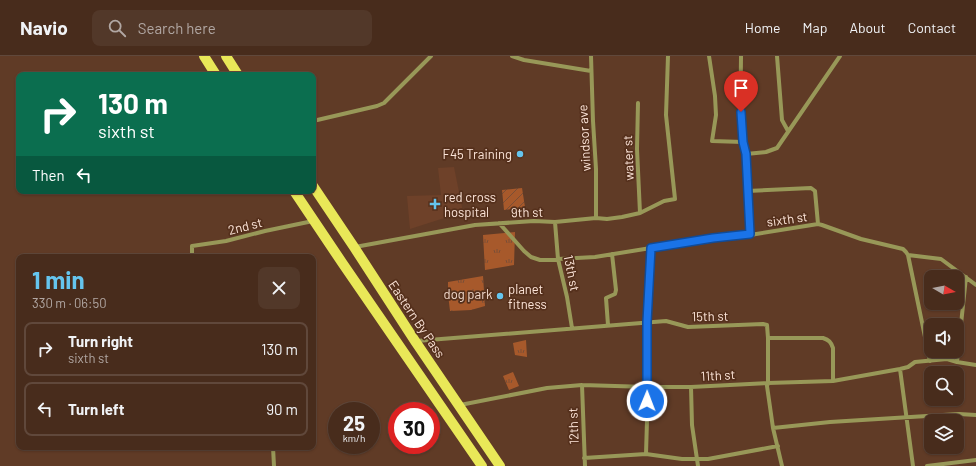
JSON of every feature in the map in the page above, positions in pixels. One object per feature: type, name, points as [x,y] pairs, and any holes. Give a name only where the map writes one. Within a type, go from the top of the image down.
[{"type":"main road","points":[[204,56],[214,72]]},
{"type":"main road","points":[[226,56],[236,72]]},
{"type":"main road","name":"Eastern By Pass","points":[[316,190],[500,466]]},
{"type":"main road","points":[[296,194],[342,264],[482,466]]},
{"type":"street","points":[[316,119],[377,106],[384,103],[431,56]]},
{"type":"street","points":[[512,56],[524,60],[591,71]]},
{"type":"street","name":"windsor ave","points":[[591,56],[596,169],[596,218]]},
{"type":"street","name":"9th st","points":[[354,247],[476,225],[534,220],[555,222],[622,217],[640,213],[664,202],[675,199],[666,115],[668,56]]},
{"type":"street","points":[[709,56],[716,115],[712,141],[743,142]]},
{"type":"street","points":[[741,56],[740,97],[743,142],[746,154],[750,234]]},
{"type":"street","points":[[776,56],[782,120],[788,131]]},
{"type":"street","points":[[746,154],[766,152],[777,148],[840,56]]},
{"type":"street","name":"water st","points":[[638,103],[637,149],[640,213]]},
{"type":"street","points":[[747,191],[811,188],[814,191],[818,224]]},
{"type":"street","name":"2nd st","points":[[192,254],[192,246],[226,241],[314,221]]},
{"type":"street","name":"13th st","points":[[555,222],[558,259],[567,297],[572,328]]},
{"type":"street","name":"sixth st","points":[[499,223],[524,251],[531,257],[540,260],[595,257],[713,238],[818,224],[861,239],[903,249],[908,255]]},
{"type":"street","points":[[646,454],[648,387],[647,322],[651,248]]},
{"type":"street","points":[[608,325],[606,298],[615,294],[616,290],[612,254]]},
{"type":"street","points":[[930,361],[908,255],[941,259],[976,285]]},
{"type":"street","points":[[957,362],[966,277]]},
{"type":"street","name":"15th st","points":[[416,341],[666,321],[688,327],[767,325],[767,386],[773,428],[782,466]]},
{"type":"street","points":[[768,338],[823,338],[828,340],[832,343],[833,348],[833,381]]},
{"type":"street","name":"11th st","points":[[460,406],[547,388],[582,385],[691,387],[833,381],[900,369],[908,367],[915,362],[947,359],[976,365]]},
{"type":"street","points":[[900,369],[912,466]]},
{"type":"street","name":"12th st","points":[[582,385],[585,466]]},
{"type":"street","points":[[691,387],[692,425],[698,466]]},
{"type":"street","points":[[773,428],[830,422],[959,414],[976,415]]},
{"type":"street","points":[[584,458],[646,454],[682,459],[708,458],[778,446]]},
{"type":"street","points":[[273,450],[274,466]]},
{"type":"street","points":[[927,466],[976,460]]},
{"type":"shaded area","name":"red cross hospital","points":[[454,167],[463,212],[410,229],[407,196],[441,195],[438,168]]},
{"type":"green space","points":[[522,188],[525,207],[504,210],[502,190]]},
{"type":"green space","points":[[515,232],[514,265],[485,270],[483,235]]},
{"type":"green space","name":"dog park","points":[[483,276],[485,306],[471,310],[450,311],[448,282]]},
{"type":"green space","points":[[526,340],[527,357],[515,355],[513,343]]},
{"type":"green space","points":[[513,372],[519,386],[509,390],[503,376]]},
{"type":"place","name":"F45 Training","points":[[520,154]]},
{"type":"place","name":"red cross hospital","points":[[435,204]]},
{"type":"place","name":"planet fitness","points":[[500,296]]},
{"type":"route","points":[[647,401],[647,322],[651,248],[713,238],[750,234],[746,154],[743,142],[741,112]]}]
